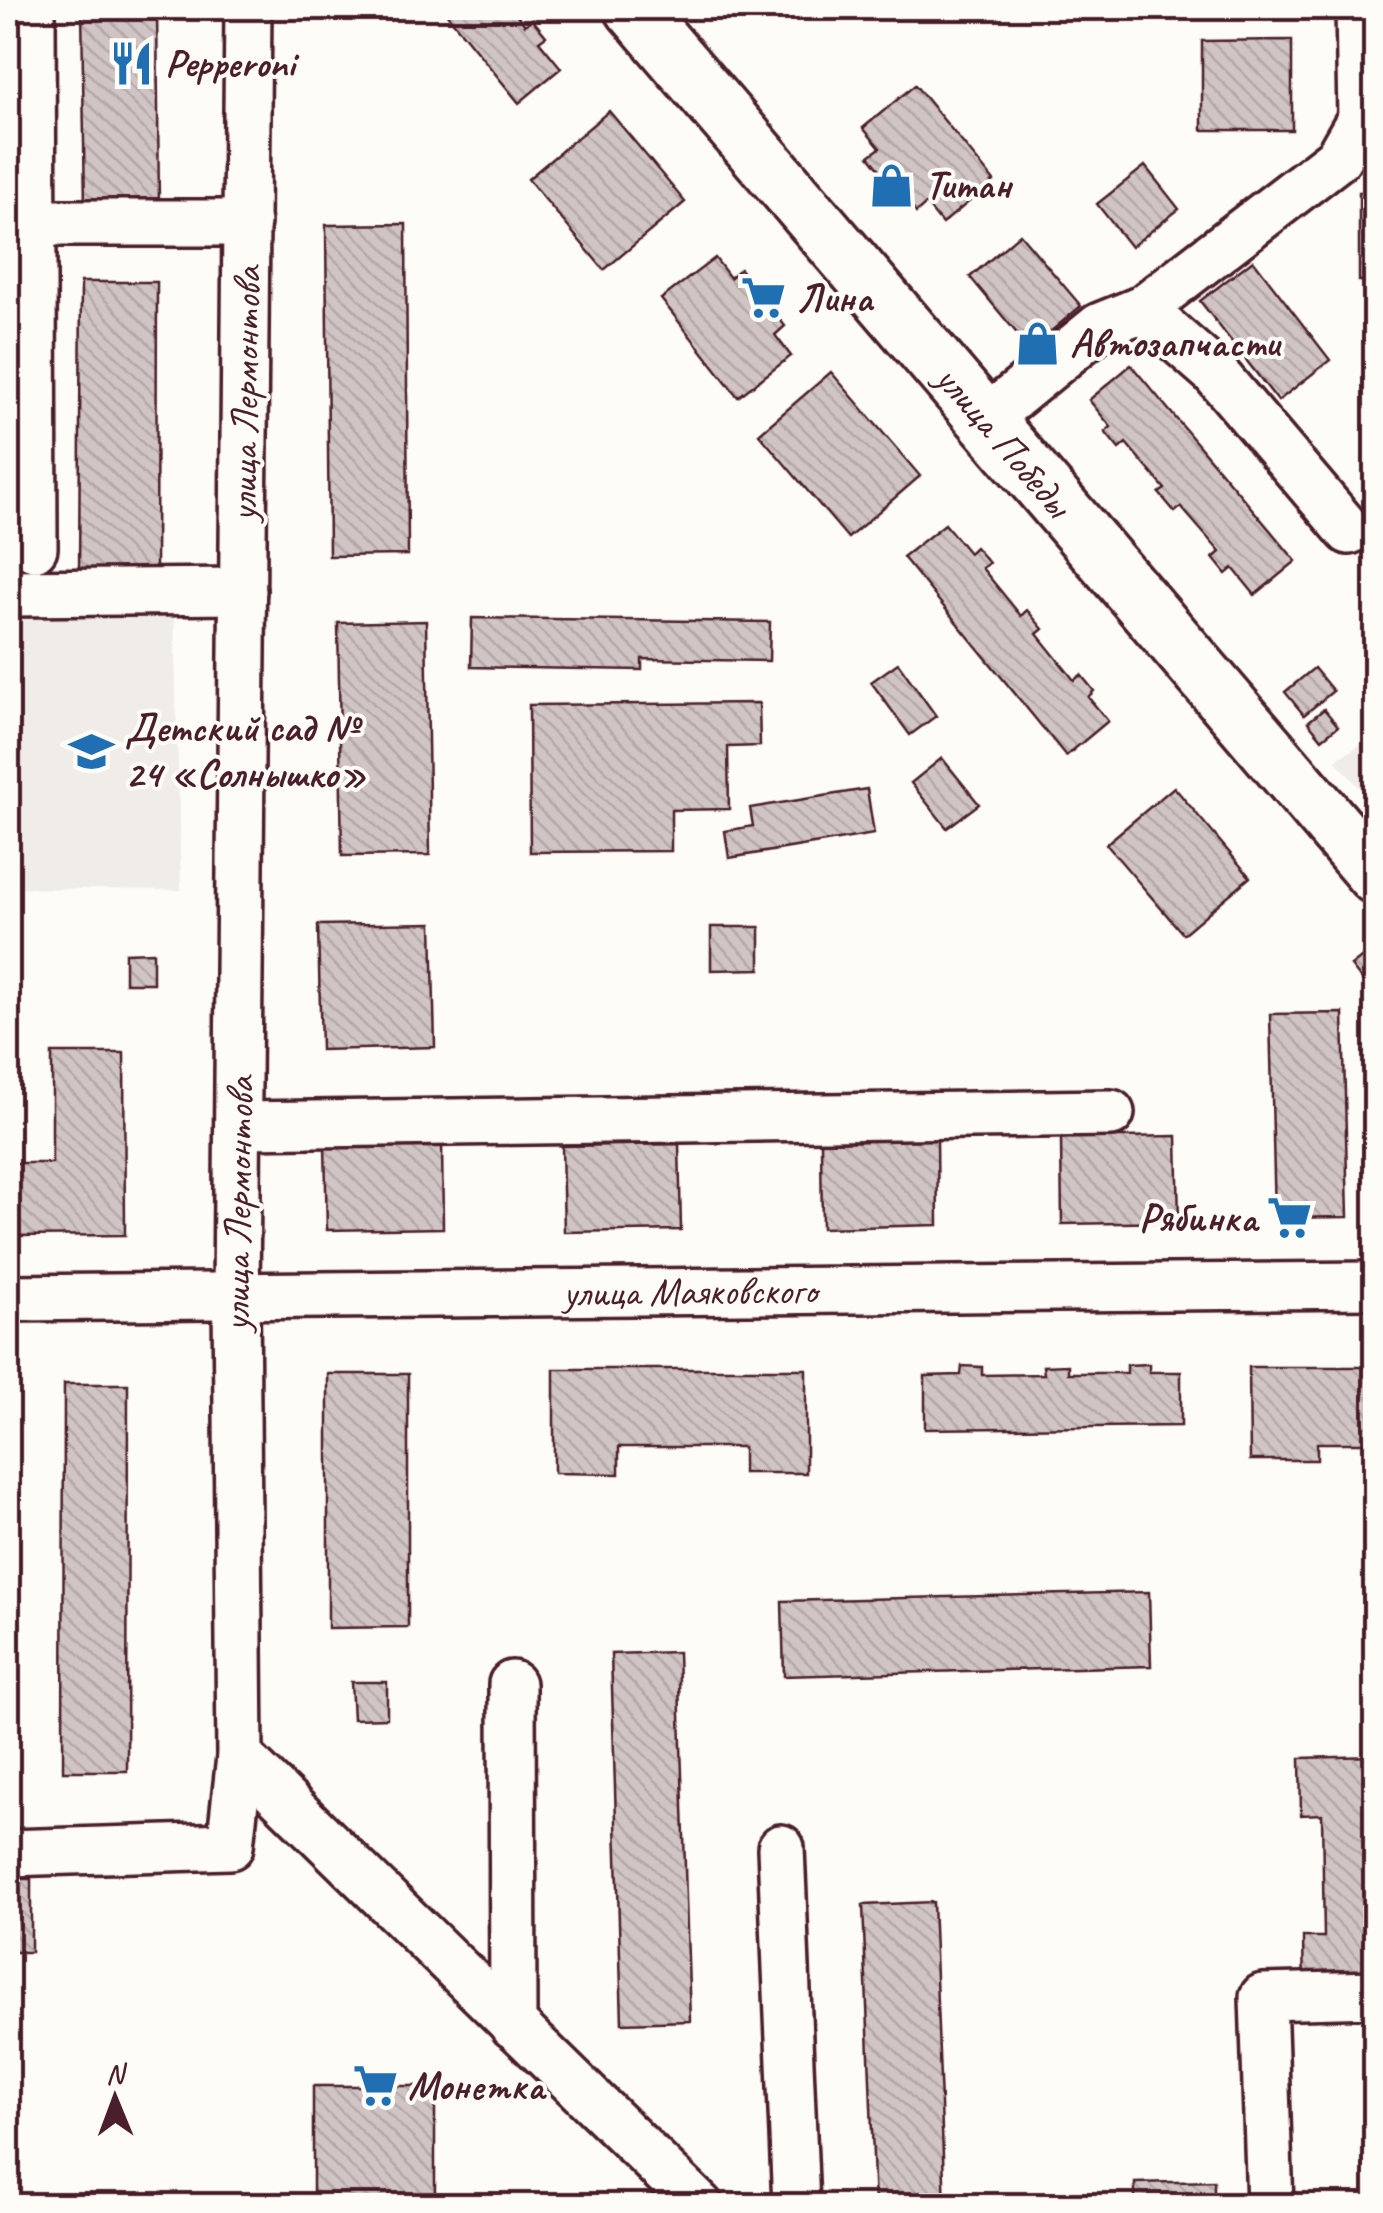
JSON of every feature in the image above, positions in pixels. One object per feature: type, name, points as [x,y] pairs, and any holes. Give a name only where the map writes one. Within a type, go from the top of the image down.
[{"type":"main road","name":"улица Победы","points":[[632,8],[1376,876]]},
{"type":"street","points":[[32,8],[34,548]]},
{"type":"street","name":"улица Лермонтова","points":[[8,1853],[230,1846],[240,1757],[236,1296],[248,8]]},
{"type":"street","points":[[985,420],[1100,326],[1142,310],[1338,158],[1361,118],[1359,8]]},
{"type":"street","points":[[34,223],[247,223]]},
{"type":"street","points":[[1142,310],[1214,372],[1350,531]]},
{"type":"street","points":[[8,593],[244,591]]},
{"type":"street","points":[[239,1124],[1111,1113]]},
{"type":"street","name":"улица Маяковского","points":[[8,1298],[1376,1284]]},
{"type":"street","points":[[512,1684],[513,2024]]},
{"type":"street","points":[[240,1757],[700,2206]]},
{"type":"street","points":[[8,1818],[8,1853]]},
{"type":"street","points":[[781,1848],[796,2206]]},
{"type":"street","points":[[1270,2206],[1263,1997],[1376,1994]]},
{"type":"shaded area","name":"Детский сад № 24 «Солнышко»","points":[[174,612],[181,890],[8,888],[8,614]]},
{"type":"shaded area","points":[[1375,736],[1375,805],[1335,760]]},
{"type":"building","points":[[82,8],[157,8],[159,207],[85,208]]},
{"type":"building","points":[[442,8],[511,8],[525,25],[532,19],[546,36],[539,41],[561,68],[519,103]]},
{"type":"building","points":[[1292,8],[1292,10],[1202,11]]},
{"type":"building","points":[[1292,40],[1292,130],[1202,130],[1202,41]]},
{"type":"building","points":[[915,85],[994,181],[942,224],[926,204],[916,213],[892,185],[869,156],[880,148],[863,128]]},
{"type":"building","points":[[609,111],[685,202],[604,270],[528,179]]},
{"type":"building","points":[[1145,166],[1179,209],[1131,247],[1097,204]]},
{"type":"building","points":[[1376,191],[1376,281],[1359,281],[1359,192]]},
{"type":"building","points":[[406,224],[408,555],[329,556],[326,225]]},
{"type":"building","points":[[1020,234],[1081,306],[1030,349],[970,277]]},
{"type":"building","points":[[715,258],[730,278],[740,269],[785,326],[775,335],[791,356],[738,397],[661,299]]},
{"type":"building","points":[[1253,260],[1330,360],[1278,401],[1200,301]]},
{"type":"building","points":[[81,282],[157,282],[156,574],[79,574]]},
{"type":"building","points":[[1131,365],[1296,561],[1255,595],[1233,568],[1226,574],[1213,558],[1220,552],[1181,507],[1175,512],[1159,493],[1165,489],[1126,443],[1119,449],[1105,432],[1111,427],[1089,400]]},
{"type":"building","points":[[831,372],[920,476],[848,538],[759,434]]},
{"type":"building","points":[[945,524],[969,553],[975,547],[989,563],[982,568],[1021,616],[1027,610],[1043,629],[1037,634],[1074,680],[1081,675],[1094,691],[1088,697],[1108,721],[1066,756],[903,557]]},
{"type":"building","points":[[472,618],[770,622],[769,661],[642,659],[642,670],[471,667]]},
{"type":"building","points":[[426,621],[430,855],[342,856],[338,623]]},
{"type":"building","points":[[898,663],[936,716],[910,735],[871,682]]},
{"type":"building","points":[[1314,668],[1333,691],[1304,715],[1285,692]]},
{"type":"building","points":[[759,703],[760,746],[728,747],[729,809],[671,810],[671,851],[530,852],[529,705]]},
{"type":"building","points":[[1324,709],[1338,726],[1322,739],[1308,722]]},
{"type":"building","points":[[942,758],[979,804],[947,828],[911,783]]},
{"type":"building","points":[[1174,787],[1250,877],[1183,934],[1106,844]]},
{"type":"building","points":[[867,789],[874,834],[729,858],[725,831],[753,826],[750,808]]},
{"type":"building","points":[[432,923],[435,1047],[321,1050],[318,925]]},
{"type":"building","points":[[711,927],[760,927],[760,969],[711,970]]},
{"type":"building","points":[[153,952],[153,983],[125,983],[125,953]]},
{"type":"building","points":[[1365,955],[1376,967],[1376,984],[1369,989],[1351,966]]},
{"type":"building","points":[[1343,1013],[1348,1217],[1275,1218],[1270,1014]]},
{"type":"building","points":[[52,1053],[124,1053],[125,1235],[8,1236],[8,1163],[52,1163]]},
{"type":"building","points":[[1177,1136],[1179,1222],[1062,1224],[1061,1138]]},
{"type":"building","points":[[937,1139],[938,1225],[822,1228],[821,1142]]},
{"type":"building","points":[[442,1143],[443,1228],[327,1230],[325,1145]]},
{"type":"building","points":[[679,1144],[681,1230],[564,1232],[562,1146]]},
{"type":"building","points":[[1149,1364],[1149,1372],[1181,1372],[1181,1426],[925,1429],[925,1376],[961,1375],[962,1366],[982,1367],[982,1375],[1044,1374],[1043,1366],[1068,1365],[1068,1373],[1127,1373],[1127,1365]]},
{"type":"building","points":[[1249,1367],[1376,1367],[1376,1443],[1317,1443],[1317,1460],[1250,1460]]},
{"type":"building","points":[[554,1369],[806,1369],[806,1473],[743,1473],[743,1447],[619,1447],[619,1474],[554,1473]]},
{"type":"building","points":[[328,1374],[408,1374],[408,1627],[328,1628]]},
{"type":"building","points":[[64,1384],[128,1384],[127,1771],[63,1771]]},
{"type":"building","points":[[1149,1592],[1151,1666],[784,1676],[782,1601]]},
{"type":"building","points":[[678,1652],[690,2021],[622,2023],[611,1654]]},
{"type":"building","points":[[351,1682],[387,1682],[387,1718],[353,1719]]},
{"type":"building","points":[[1376,1756],[1376,1992],[1304,1994],[1303,1937],[1324,1937],[1322,1814],[1301,1815],[1300,1758]]},
{"type":"building","points":[[8,1879],[31,1879],[31,1952],[8,1952]]},
{"type":"building","points":[[933,1902],[945,2206],[875,2206],[863,1905]]},
{"type":"building","points":[[313,2086],[435,2086],[435,2206],[313,2206]]},
{"type":"building","points":[[1214,2181],[1214,2206],[1135,2206],[1135,2183]]},
{"type":"place","name":"Pepperoni","points":[[132,63]]},
{"type":"place","name":"Титан","points":[[892,185]]},
{"type":"place","name":"Лина","points":[[763,298]]},
{"type":"place","name":"Автозапчасти","points":[[1037,343]]},
{"type":"place","name":"Детский сад № 24 «Солнышко»","points":[[92,751]]},
{"type":"place","name":"Рябинка","points":[[1290,1218]]},
{"type":"place","name":"Монетка","points":[[375,2086]]}]
